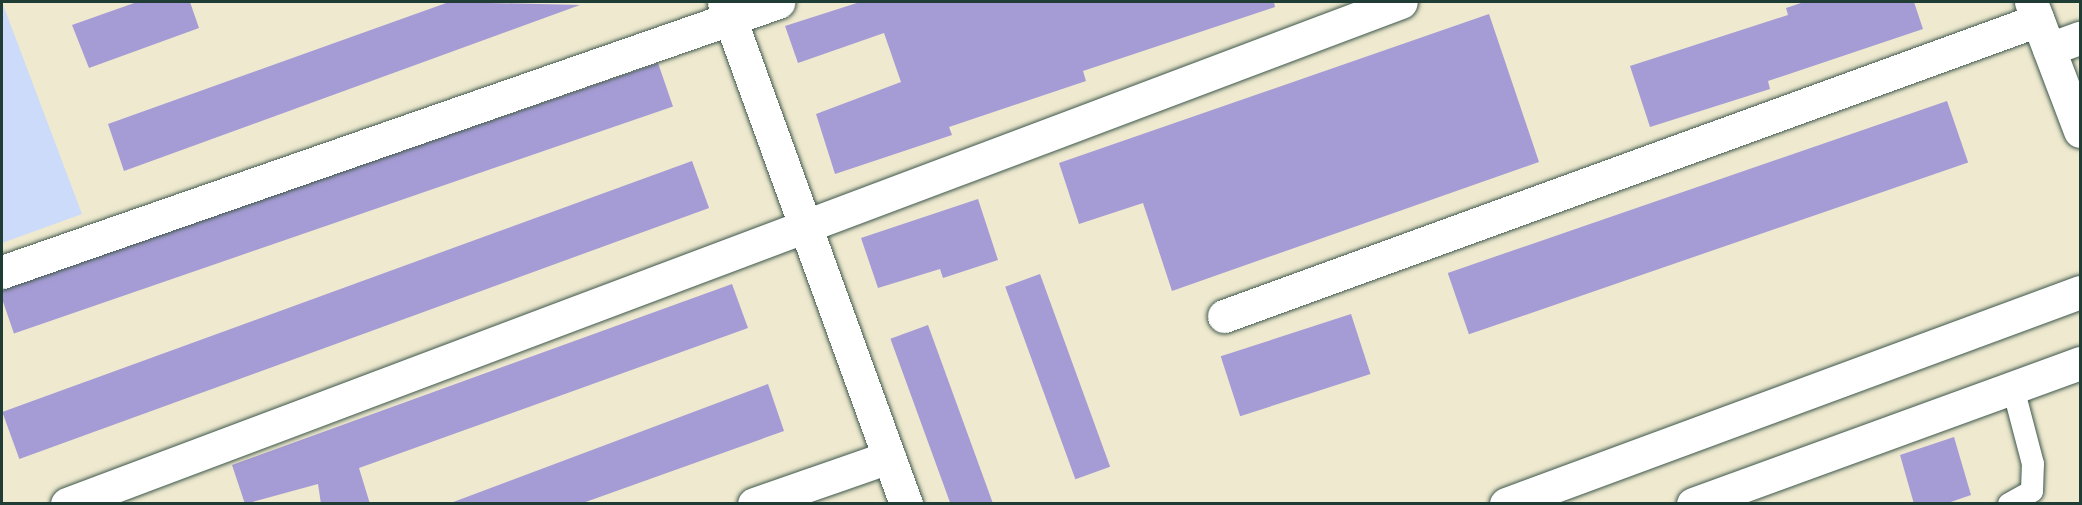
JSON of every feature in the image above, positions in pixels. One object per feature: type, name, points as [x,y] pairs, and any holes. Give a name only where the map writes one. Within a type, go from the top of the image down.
[{"type":"street","points":[[2,272],[727,10],[777,2]]},
{"type":"street","points":[[67,504],[1401,2]]},
{"type":"street","points":[[727,10],[906,504]]},
{"type":"street","points":[[2039,23],[2080,131]]},
{"type":"street","points":[[1224,316],[2039,23],[2080,38]]},
{"type":"street","points":[[1506,504],[2080,292]]},
{"type":"street","points":[[1693,504],[2080,363]]},
{"type":"street","points":[[754,504],[889,457]]},
{"type":"lane","points":[[2009,504],[2032,491],[2033,464],[2013,388]]},
{"type":"shaded area","points":[[2,2],[82,214],[2,243]]},
{"type":"building","points":[[137,2],[190,2],[199,28],[89,68],[72,25]]},
{"type":"building","points":[[449,2],[580,5],[124,171],[108,124]]},
{"type":"building","points":[[860,2],[1274,2],[1275,7],[1083,71],[1086,81],[949,127],[952,135],[835,174],[816,114],[901,82],[884,33],[798,63],[785,26]]},
{"type":"building","points":[[1804,2],[1914,2],[1923,29],[1768,81],[1770,89],[1650,127],[1630,66],[1788,15],[1786,8]]},
{"type":"building","points":[[1489,14],[1539,162],[1172,291],[1143,203],[1079,224],[1059,163]]},
{"type":"building","points":[[658,63],[673,106],[14,333],[2,299],[2,289]]},
{"type":"building","points":[[1947,101],[1968,162],[1469,334],[1448,273]]},
{"type":"building","points":[[692,161],[709,208],[19,459],[2,412]]},
{"type":"building","points":[[978,199],[998,260],[943,278],[940,269],[878,288],[861,238]]},
{"type":"building","points":[[1040,274],[1110,467],[1075,479],[1005,287]]},
{"type":"building","points":[[732,284],[748,328],[359,468],[370,504],[321,504],[318,484],[245,504],[232,465]]},
{"type":"building","points":[[1351,314],[1370,374],[1240,416],[1221,356]]},
{"type":"building","points":[[928,325],[993,504],[951,504],[890,339]]},
{"type":"building","points":[[768,384],[784,431],[580,504],[448,504]]},
{"type":"building","points":[[1954,437],[1971,495],[1945,504],[1914,504],[1900,455]]}]
